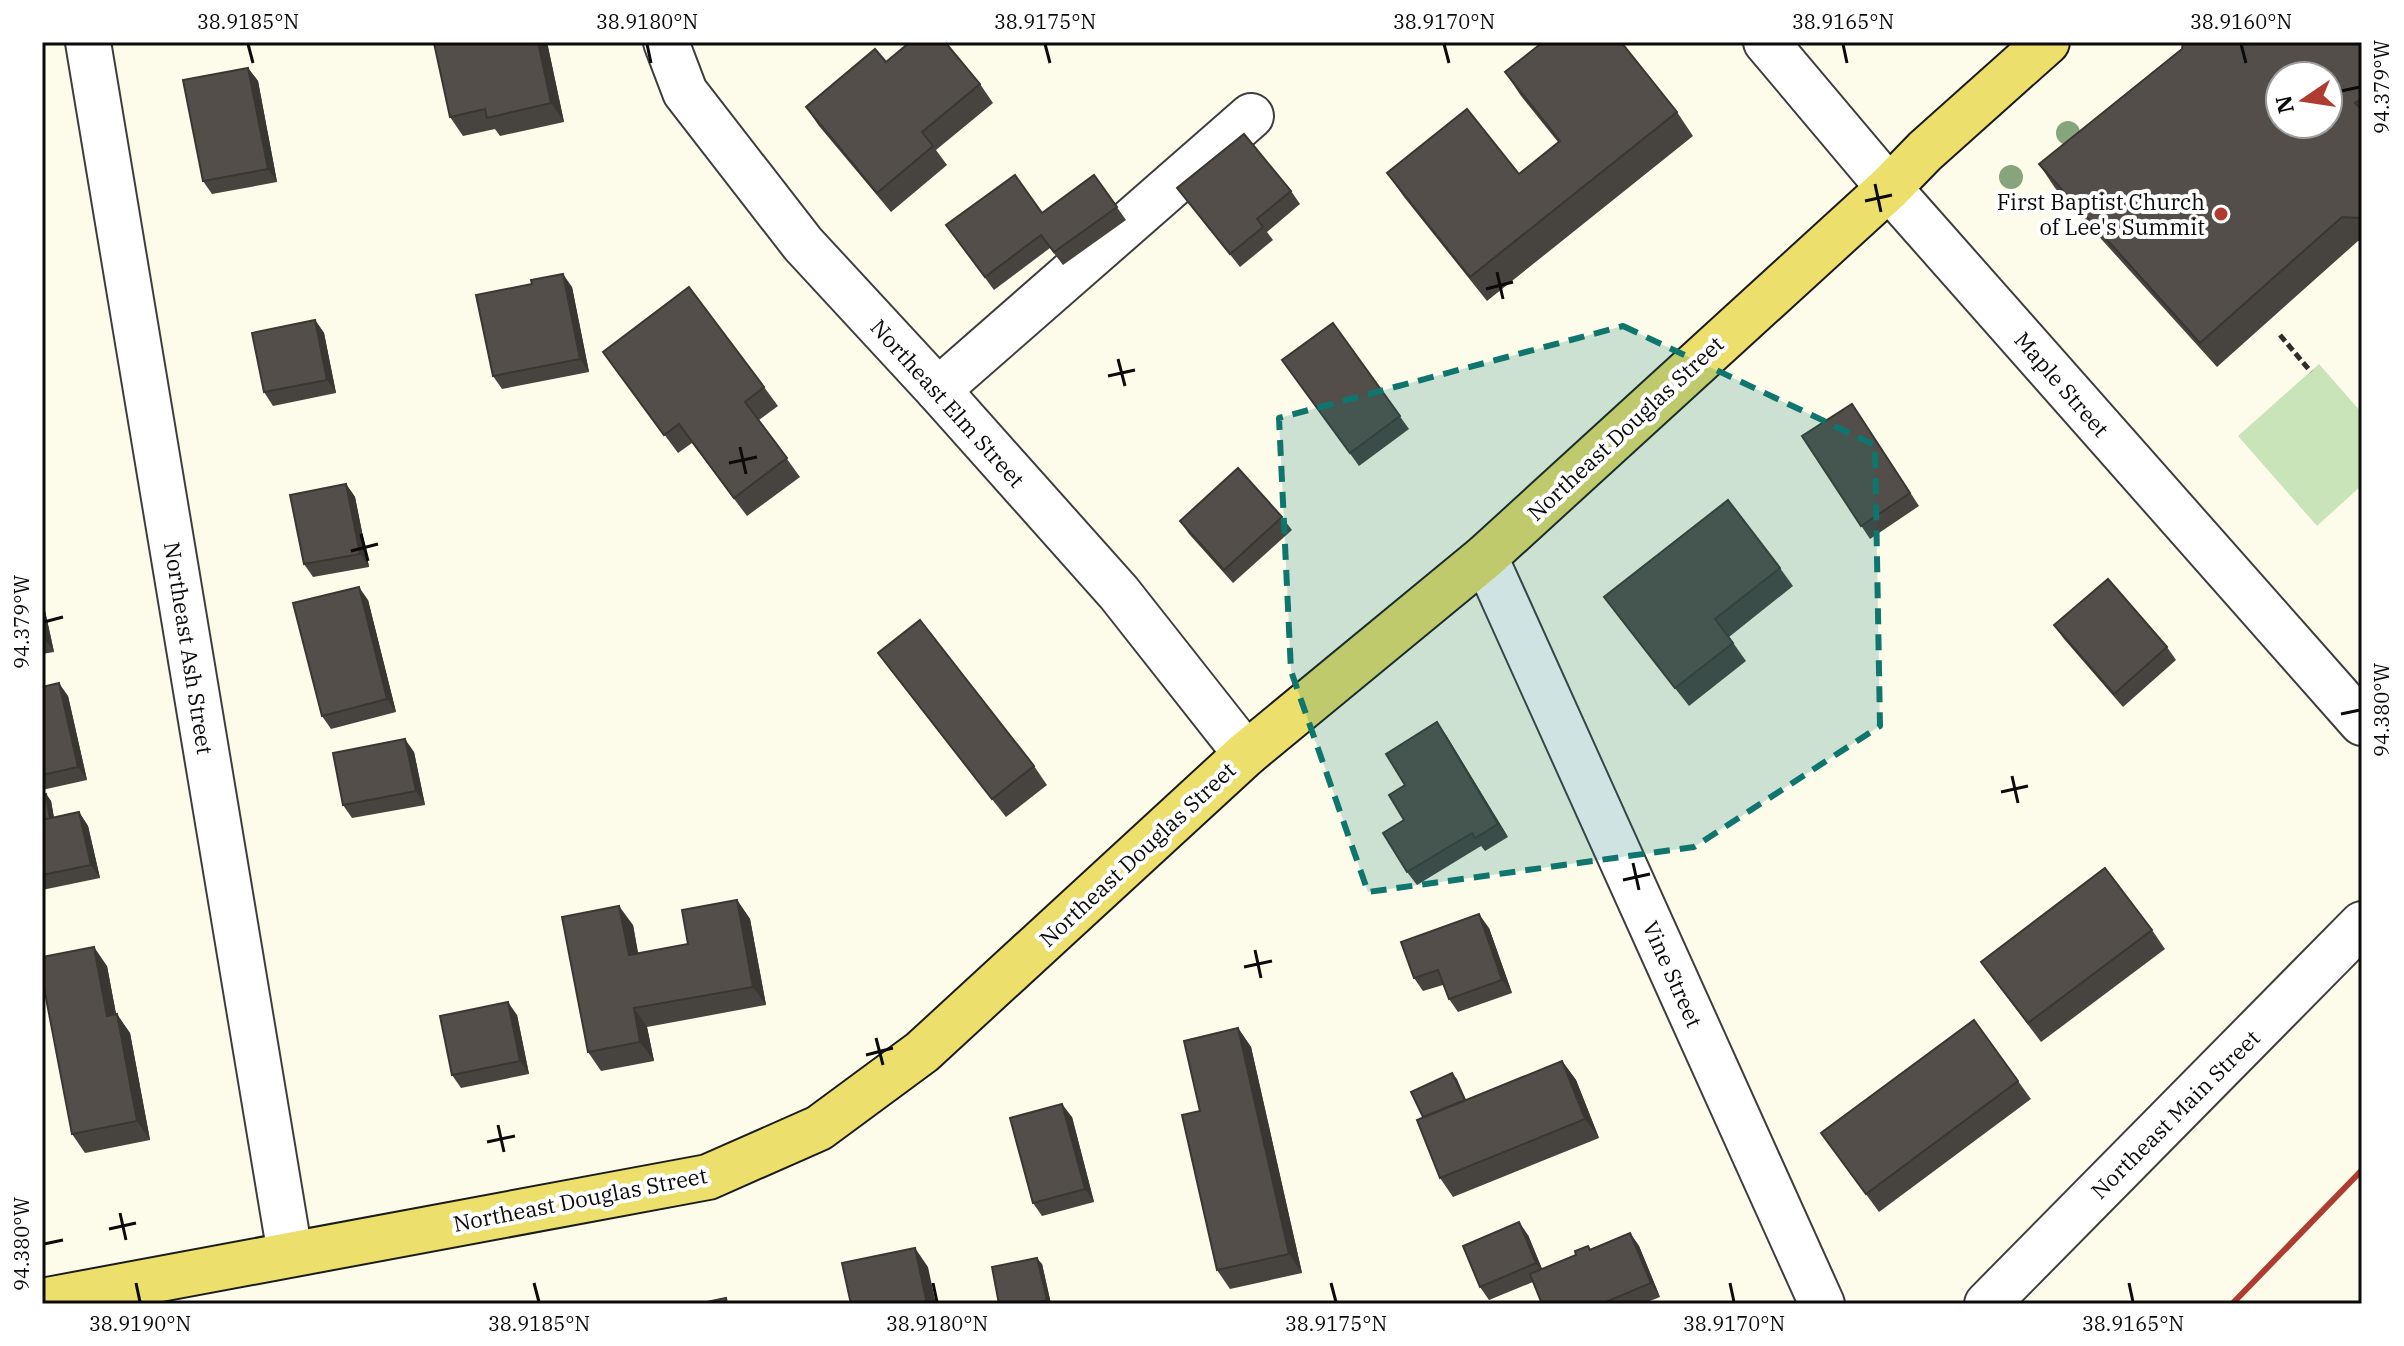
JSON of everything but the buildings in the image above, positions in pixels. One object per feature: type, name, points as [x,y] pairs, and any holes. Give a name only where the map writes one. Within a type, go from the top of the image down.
[{"type":"main road","name":"Northeast Douglas Street","points":[[42,1301],[708,1177],[819,1128],[922,1052],[1246,754],[1485,557],[2047,42]]},
{"type":"street","name":"Northeast Ash Street","points":[[88,42],[290,1254]]},
{"type":"street","name":"Northeast Elm Street","points":[[666,42],[685,92],[803,244],[1119,593],[1246,754]]},
{"type":"street","name":"Maple Street","points":[[1766,42],[1889,188],[2362,723]]},
{"type":"street","points":[[938,390],[1251,116]]},
{"type":"street","name":"Vine Street","points":[[1485,557],[1822,1304]]},
{"type":"street","name":"Northeast Main Street","points":[[1987,1304],[2362,924]]},
{"type":"path","points":[[2280,335],[2311,372]]},
{"type":"highlighted area","points":[[1623,326],[1875,445],[1880,726],[1694,847],[1368,892],[1291,671],[1279,418]]},
{"type":"green space","points":[[2319,364],[2362,413],[2362,485],[2317,526],[2238,436]]},
{"type":"railway","points":[[2232,1304],[2362,1170]]},
{"type":"place","name":"First Baptist Church of Lee's Summit","points":[[2221,214]]}]
